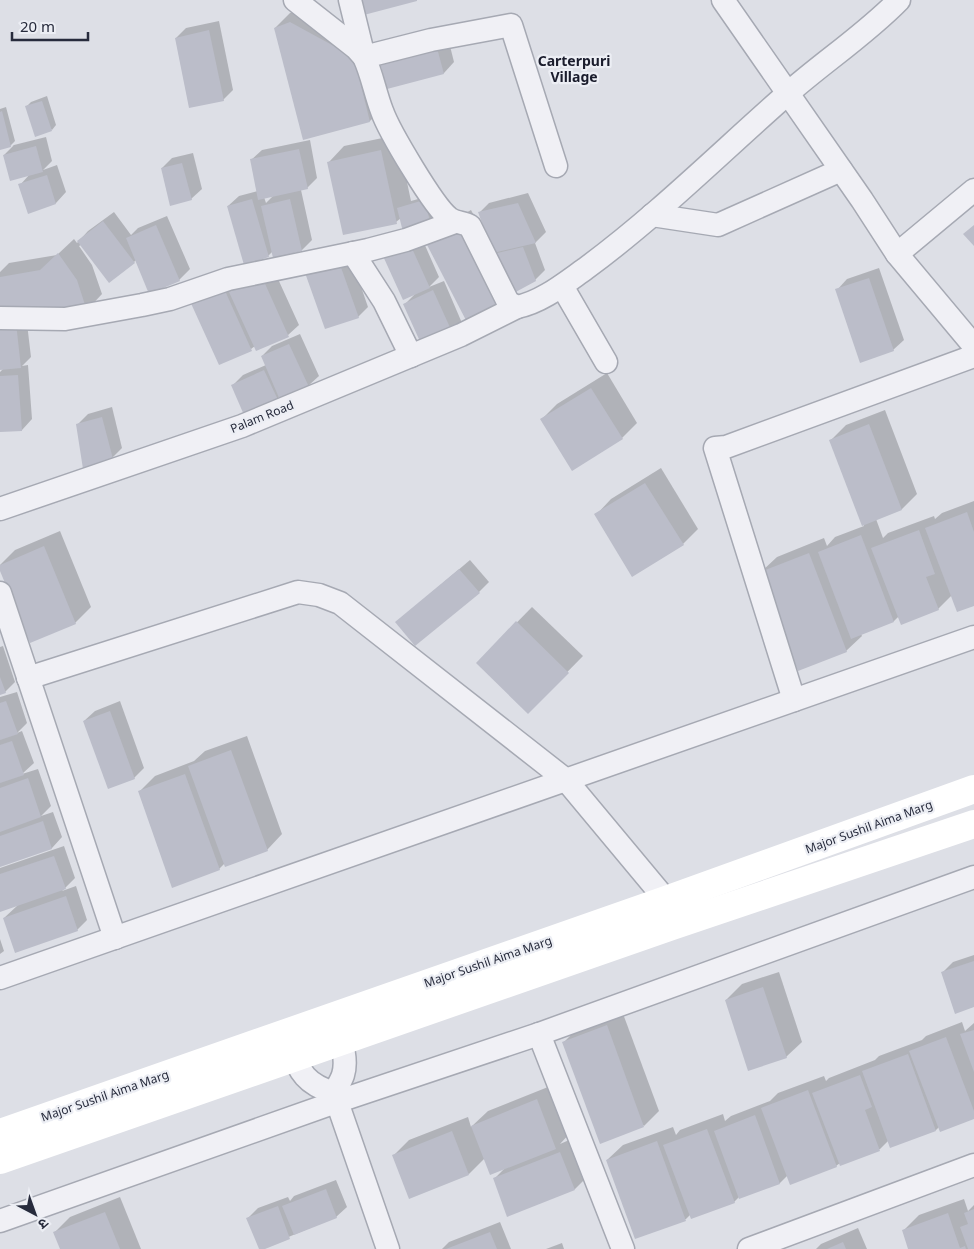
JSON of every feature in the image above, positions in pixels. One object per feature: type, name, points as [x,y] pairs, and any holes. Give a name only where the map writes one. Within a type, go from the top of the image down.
[{"type":"street","points":[[295,0],[364,56]]},
{"type":"street","points":[[350,0],[364,56],[386,122],[441,211],[455,222]]},
{"type":"street","points":[[723,0],[897,254],[974,346]]},
{"type":"street","name":"Palam Road","points":[[0,509],[242,426],[461,335],[562,286],[608,252],[652,215],[788,94],[899,0]]},
{"type":"street","points":[[364,56],[431,40],[511,25],[556,166]]},
{"type":"street","points":[[652,215],[718,225],[841,170]]},
{"type":"street","points":[[897,254],[974,190]]},
{"type":"street","points":[[0,318],[65,319],[142,306],[228,279],[406,240],[455,222],[465,223],[470,226],[508,302],[516,307]]},
{"type":"street","points":[[353,253],[384,301],[411,356]]},
{"type":"street","points":[[562,286],[606,362]]},
{"type":"street","points":[[794,700],[715,448],[726,447],[974,356]]},
{"type":"street","points":[[28,678],[298,592],[319,594],[340,603],[566,780],[666,900]]},
{"type":"street","points":[[0,593],[115,938]]},
{"type":"street","points":[[0,978],[974,637]]},
{"type":"street","name":"Major Sushil Aima Marg","points":[[0,1132],[666,900],[974,789]]},
{"type":"street","points":[[0,1160],[672,926],[974,824]]},
{"type":"street","points":[[0,1221],[335,1097],[539,1034],[974,877]]},
{"type":"street","points":[[333,1016],[345,1063],[335,1097],[388,1249]]},
{"type":"street","points":[[284,1034],[298,1067],[311,1083],[335,1097]]},
{"type":"street","points":[[539,1034],[623,1249]]},
{"type":"street","points":[[749,1249],[974,1165]]},
{"type":"building","points":[[355,0],[417,0],[417,1],[360,16]]},
{"type":"building","points":[[290,22],[354,57],[370,122],[303,140],[274,28]]},
{"type":"building","points":[[209,30],[224,101],[189,108],[175,38]]},
{"type":"building","points":[[437,48],[444,74],[387,89],[380,63]]},
{"type":"building","points":[[42,101],[52,131],[35,137],[25,106]]},
{"type":"building","points":[[2,111],[11,147],[0,150],[0,112]]},
{"type":"building","points":[[36,146],[43,172],[10,181],[3,155]]},
{"type":"building","points":[[299,149],[308,189],[258,200],[250,159]]},
{"type":"building","points":[[381,150],[397,224],[343,235],[327,162]]},
{"type":"building","points":[[182,163],[192,200],[170,206],[161,168]]},
{"type":"building","points":[[47,175],[56,204],[28,214],[18,184]]},
{"type":"building","points":[[252,199],[269,257],[244,265],[227,206]]},
{"type":"building","points":[[290,199],[302,251],[273,258],[261,206]]},
{"type":"building","points":[[424,200],[431,224],[403,232],[397,208]]},
{"type":"building","points":[[518,203],[536,243],[493,253],[478,212]]},
{"type":"building","points":[[103,221],[135,263],[109,283],[77,241]]},
{"type":"building","points":[[156,225],[180,281],[149,294],[126,238]]},
{"type":"building","points":[[456,225],[501,312],[470,328],[425,241]]},
{"type":"building","points":[[974,225],[974,246],[963,234]]},
{"type":"building","points":[[410,244],[430,288],[403,300],[383,256]]},
{"type":"building","points":[[523,247],[536,281],[512,294],[493,254]]},
{"type":"building","points":[[58,253],[77,280],[87,311],[0,315],[0,277],[40,270]]},
{"type":"building","points":[[338,259],[359,318],[325,329],[304,270]]},
{"type":"building","points":[[262,277],[289,337],[256,351],[229,292]]},
{"type":"building","points":[[869,278],[894,351],[860,363],[835,289]]},
{"type":"building","points":[[222,284],[252,351],[219,365],[189,299]]},
{"type":"building","points":[[433,290],[453,334],[423,348],[403,304]]},
{"type":"building","points":[[16,323],[21,368],[0,370],[0,324]]},
{"type":"building","points":[[289,344],[309,387],[280,400],[261,356]]},
{"type":"building","points":[[264,370],[278,400],[244,415],[231,385]]},
{"type":"building","points":[[18,375],[22,431],[0,432],[0,376]]},
{"type":"building","points":[[591,388],[623,439],[572,471],[540,419]]},
{"type":"building","points":[[102,417],[113,459],[83,469],[76,424]]},
{"type":"building","points":[[869,424],[902,510],[862,526],[829,440]]},
{"type":"building","points":[[645,483],[684,545],[632,577],[594,514]]},
{"type":"building","points":[[967,512],[974,532],[974,606],[957,612],[925,528]]},
{"type":"building","points":[[919,530],[935,574],[926,577],[939,610],[901,625],[871,548]]},
{"type":"building","points":[[861,535],[894,622],[851,639],[818,552]]},
{"type":"building","points":[[44,546],[76,624],[30,643],[0,571],[0,565]]},
{"type":"building","points":[[809,553],[847,652],[798,671],[760,572]]},
{"type":"building","points":[[459,569],[480,593],[415,646],[395,622]]},
{"type":"building","points":[[516,621],[569,673],[528,714],[476,663]]},
{"type":"building","points":[[0,677],[6,693],[0,695]]},
{"type":"building","points":[[6,701],[18,734],[0,740],[0,703]]},
{"type":"building","points":[[110,711],[135,779],[108,789],[83,721]]},
{"type":"building","points":[[12,741],[24,775],[0,783],[0,745]]},
{"type":"building","points":[[231,750],[268,851],[225,867],[188,766]]},
{"type":"building","points":[[185,774],[220,870],[172,888],[138,791]]},
{"type":"building","points":[[28,778],[41,817],[0,832],[0,788]]},
{"type":"building","points":[[43,821],[52,849],[0,867],[0,836]]},
{"type":"building","points":[[54,856],[66,889],[0,912],[0,874]]},
{"type":"building","points":[[66,896],[78,931],[15,953],[3,918]]},
{"type":"building","points":[[974,961],[974,1007],[955,1014],[941,972]]},
{"type":"building","points":[[763,987],[787,1058],[748,1071],[725,1000]]},
{"type":"building","points":[[607,1025],[644,1127],[600,1144],[562,1042]]},
{"type":"building","points":[[974,1030],[974,1072],[960,1034]]},
{"type":"building","points":[[946,1037],[974,1111],[974,1119],[940,1132],[909,1051]]},
{"type":"building","points":[[908,1054],[936,1131],[890,1148],[862,1071]]},
{"type":"building","points":[[860,1075],[872,1107],[865,1110],[880,1151],[840,1166],[812,1093]]},
{"type":"building","points":[[808,1090],[837,1167],[790,1185],[761,1108]]},
{"type":"building","points":[[537,1099],[556,1149],[490,1175],[471,1126]]},
{"type":"building","points":[[755,1115],[780,1184],[739,1199],[714,1131]]},
{"type":"building","points":[[707,1129],[735,1203],[691,1219],[663,1145]]},
{"type":"building","points":[[452,1131],[469,1175],[409,1199],[392,1155]]},
{"type":"building","points":[[657,1141],[686,1221],[635,1239],[606,1160]]},
{"type":"building","points":[[560,1152],[575,1190],[507,1217],[493,1178]]},
{"type":"building","points":[[326,1189],[337,1218],[294,1235],[282,1206]]},
{"type":"building","points":[[278,1206],[290,1239],[265,1249],[259,1249],[246,1218]]},
{"type":"building","points":[[974,1209],[974,1249],[968,1249],[960,1227],[968,1224],[964,1213]]},
{"type":"building","points":[[105,1212],[120,1249],[60,1249],[53,1232]]},
{"type":"building","points":[[948,1213],[960,1248],[965,1246],[966,1249],[908,1249],[902,1230]]},
{"type":"building","points":[[490,1232],[497,1249],[446,1249]]},
{"type":"building","points":[[843,1242],[846,1249],[827,1249]]},
{"type":"district","name":"Carterpuri Village","points":[[574,69]]}]
